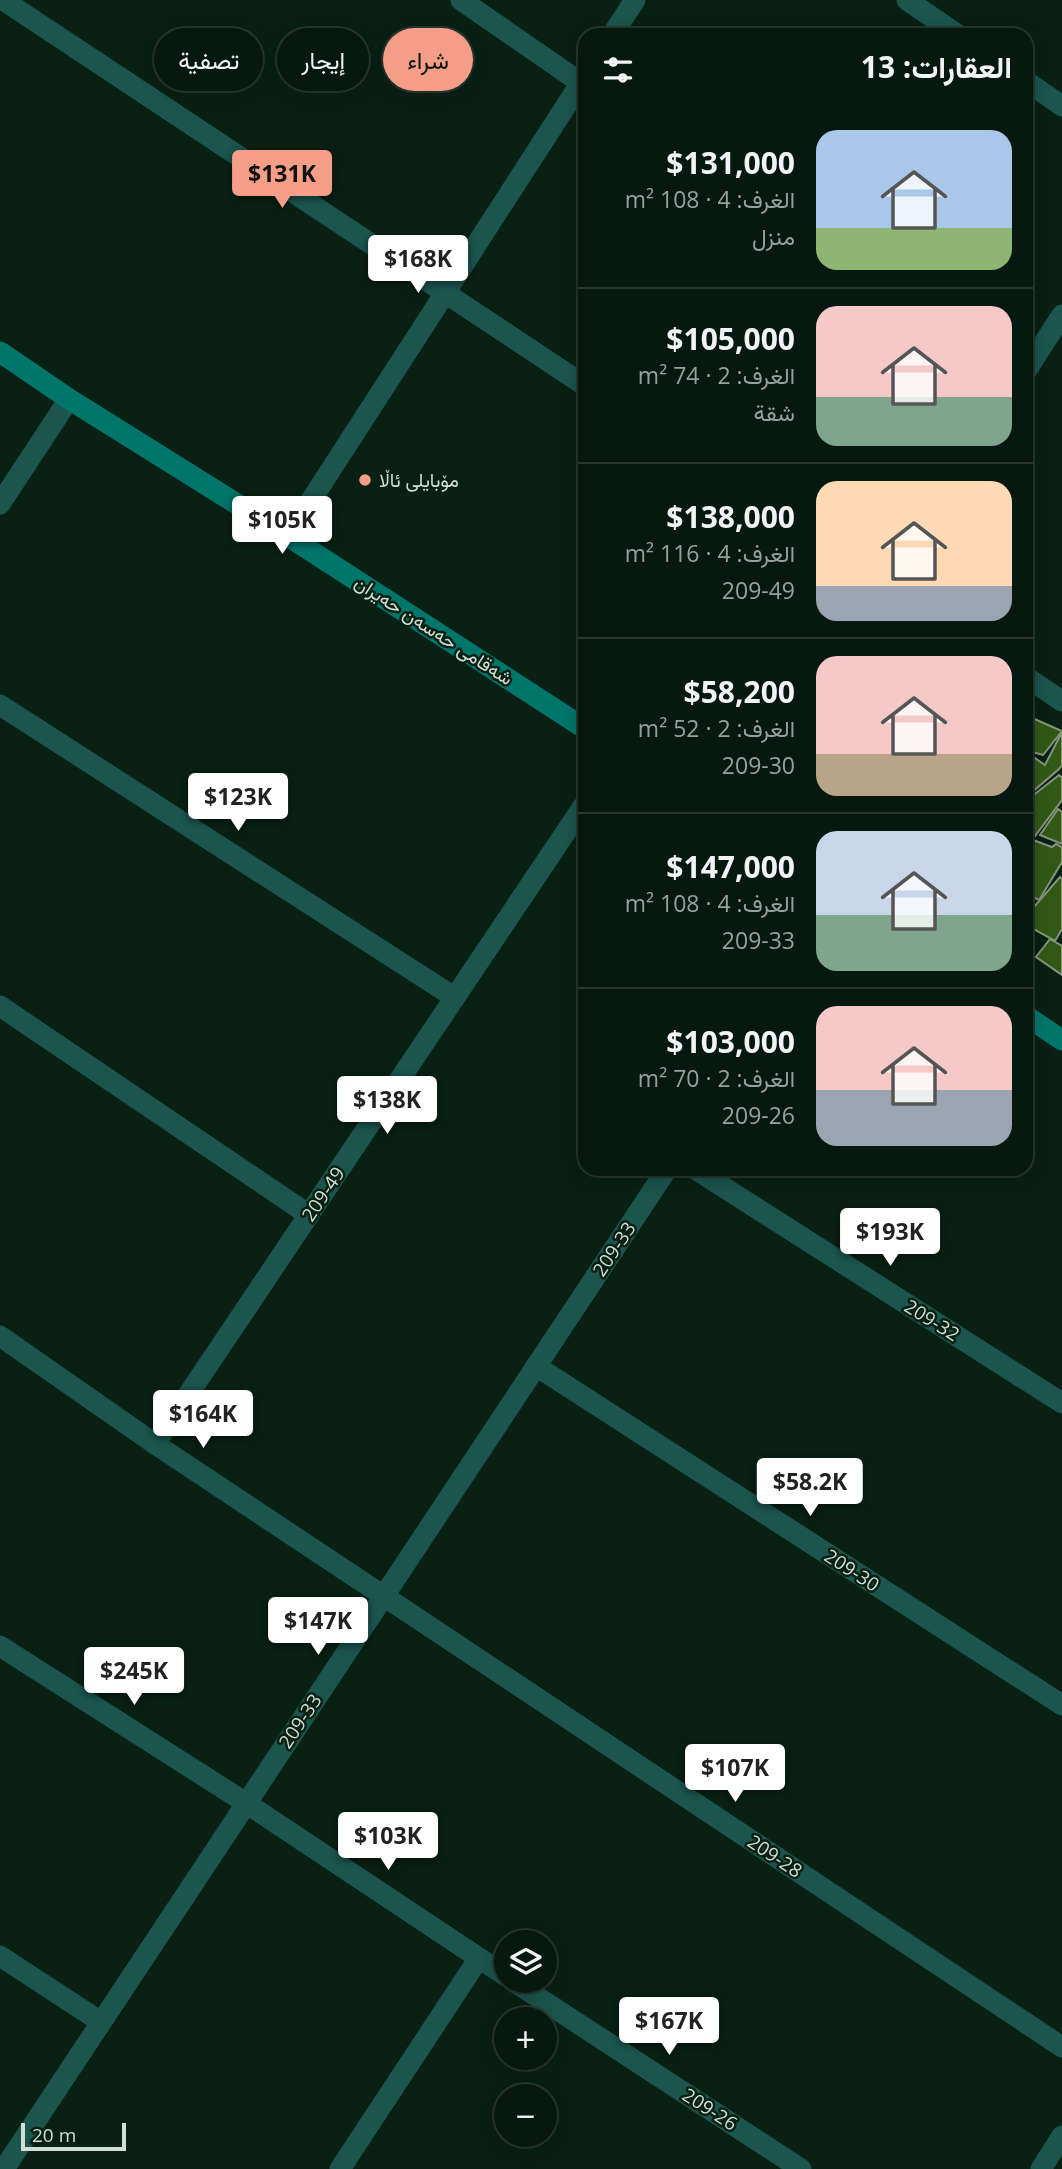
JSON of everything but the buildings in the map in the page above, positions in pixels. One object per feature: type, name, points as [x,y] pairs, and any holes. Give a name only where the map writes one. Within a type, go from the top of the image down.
[{"type":"street","points":[[3,0],[578,381]]},
{"type":"street","points":[[461,0],[578,77]]},
{"type":"street","points":[[617,28],[635,0]]},
{"type":"street","points":[[907,0],[944,28]]},
{"type":"street","points":[[1033,86],[1062,106]]},
{"type":"street","points":[[288,536],[578,88]]},
{"type":"street","points":[[1033,360],[1062,315]]},
{"type":"street","name":"شەقامی حەسەن حەیران","points":[[0,352],[69,400],[288,536],[578,724]]},
{"type":"street","points":[[0,504],[69,400]]},
{"type":"street","points":[[1033,682],[1062,701]]},
{"type":"street","points":[[0,705],[454,997]]},
{"type":"street","name":"209-49","points":[[155,1444],[578,814]]},
{"type":"street","points":[[0,1006],[309,1215]]},
{"type":"street","points":[[1033,1021],[1062,1040]]},
{"type":"street","name":"209-33","points":[[4,2169],[662,1176]]},
{"type":"street","name":"209-32","points":[[706,1176],[1062,1403]]},
{"type":"street","name":"209-28","points":[[0,1336],[155,1444],[1062,2047]]},
{"type":"street","name":"209-30","points":[[536,1366],[1062,1705]]},
{"type":"street","points":[[0,1646],[246,1802],[494,1968]]},
{"type":"street","points":[[0,1956],[101,2022]]},
{"type":"street","points":[[340,2169],[479,1958]]},
{"type":"street","name":"209-26","points":[[531,1993],[801,2169]]},
{"type":"street","points":[[1041,2169],[1062,2136]]},
{"type":"place","name":"مۆبایلی ئاڵا","points":[[365,480]]}]
